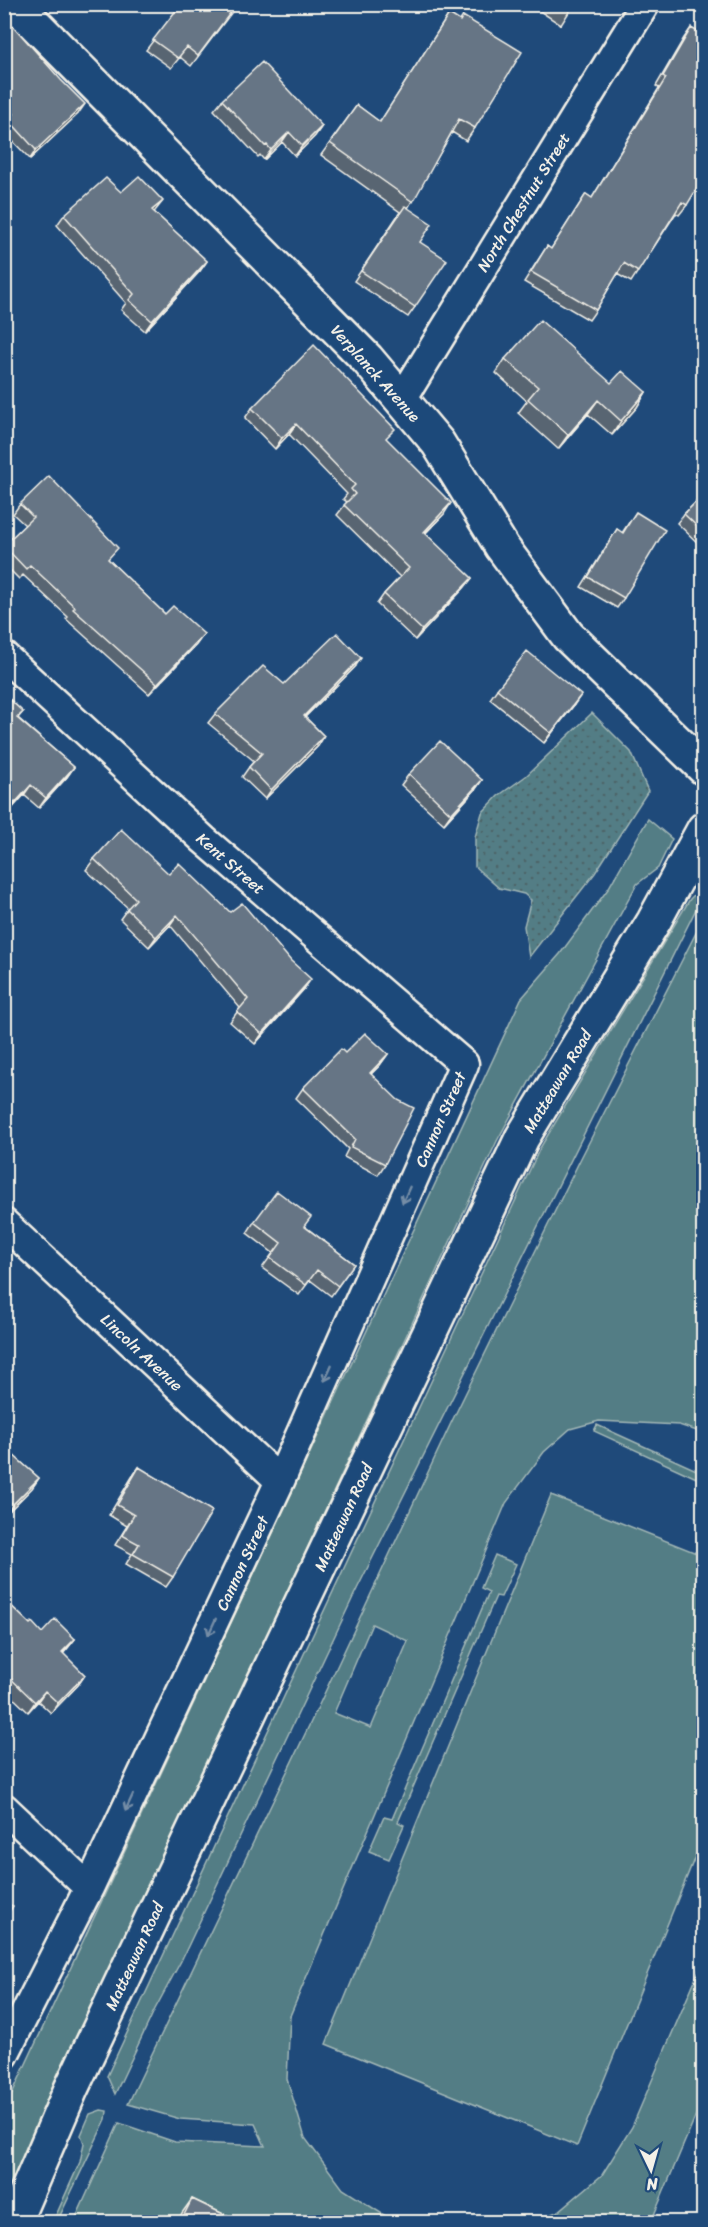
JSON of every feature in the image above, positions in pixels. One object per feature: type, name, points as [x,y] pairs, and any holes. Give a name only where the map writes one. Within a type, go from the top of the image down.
[{"type":"street","name":"Verplanck Avenue","points":[[15,4],[367,359],[438,443],[502,547],[568,636],[704,768]]},
{"type":"street","name":"North Chestnut Street","points":[[402,399],[645,4]]},
{"type":"street","name":"Kent Street","points":[[4,656],[204,840],[464,1064]]},
{"type":"street","name":"Matteawan Road","points":[[14,2223],[71,2089],[522,1138],[654,921],[704,829]]},
{"type":"street","name":"Cannon Street","points":[[4,2055],[89,1888],[280,1481],[464,1064]]},
{"type":"street","name":"Lincoln Avenue","points":[[4,1223],[280,1481]]},
{"type":"street","points":[[4,1808],[89,1888]]},
{"type":"green space","points":[[592,713],[631,752],[648,791],[595,873],[529,957],[524,926],[531,900],[524,894],[499,888],[475,867],[475,837],[482,813],[498,796],[526,776]]},
{"type":"green space","points":[[648,819],[672,839],[658,868],[637,884],[497,1141],[5,2197],[5,2109],[521,999],[560,954],[608,889]]},
{"type":"green space","points":[[703,886],[703,895],[354,1595],[181,1961],[154,2011],[115,2094],[107,2076],[540,1148],[690,899]]},
{"type":"green space","points":[[703,919],[703,1433],[679,1425],[599,1421],[570,1429],[544,1452],[506,1503],[290,2016],[287,2079],[305,2138],[343,2189],[395,2222],[203,2222],[183,2213],[177,2222],[74,2222],[119,2123],[175,2142],[265,2146],[255,2124],[180,2119],[128,2104],[452,1421],[580,1160]],"holes":[[[372,1624],[408,1641],[371,1728],[334,1713]]]},
{"type":"green space","points":[[597,1425],[703,1473],[703,1481],[594,1431]]},
{"type":"green space","points":[[551,1495],[704,1556],[703,1837],[577,2146],[326,2044]]},
{"type":"green space","points":[[495,1555],[516,1564],[501,1597],[496,1596],[398,1822],[404,1825],[389,1859],[369,1851],[384,1817],[392,1819],[489,1592],[481,1588]]},
{"type":"green space","points":[[703,1961],[703,2098],[651,2222],[531,2222],[559,2211],[602,2175],[632,2127]]},
{"type":"green space","points":[[101,2110],[107,2111],[106,2119],[57,2222],[53,2222],[80,2162],[84,2143],[81,2135],[90,2114]]},
{"type":"building","points":[[181,4],[237,4],[198,56],[187,47],[178,58],[153,40]]},
{"type":"building","points":[[561,4],[574,4],[570,10]]},
{"type":"building","points":[[449,14],[460,21],[463,16],[522,52],[475,128],[459,119],[413,202],[330,143],[357,105],[380,122]]},
{"type":"building","points":[[6,18],[85,104],[36,150],[8,119],[14,114],[4,103],[4,19]]},
{"type":"building","points":[[691,28],[704,35],[704,177],[687,205],[682,202],[638,272],[624,263],[596,310],[531,272],[547,246],[551,249],[586,194],[592,198],[666,78],[663,76]]},
{"type":"building","points":[[262,62],[322,126],[302,146],[289,132],[271,150],[222,100]]},
{"type":"building","points":[[139,176],[163,201],[152,210],[207,261],[152,321],[129,300],[134,294],[64,215],[106,178],[121,192]]},
{"type":"building","points":[[405,206],[432,224],[420,242],[447,260],[415,307],[361,271]]},
{"type":"building","points":[[540,320],[611,383],[622,371],[646,392],[621,421],[598,400],[568,435],[528,399],[538,387],[505,359]]},
{"type":"building","points":[[314,345],[395,429],[386,438],[451,503],[424,532],[472,578],[422,630],[384,594],[409,568],[344,505],[355,494],[351,489],[355,485],[296,424],[282,438],[252,408]]},
{"type":"building","points":[[49,476],[118,548],[108,559],[165,614],[173,606],[204,634],[157,684],[73,609],[75,607],[30,565],[26,569],[4,546],[33,517],[20,504]]},
{"type":"building","points":[[704,494],[704,533],[684,514]]},
{"type":"building","points":[[636,512],[665,530],[624,598],[588,577],[617,529],[623,533]]},
{"type":"building","points":[[337,633],[361,658],[304,716],[324,736],[271,790],[249,767],[262,753],[215,714],[263,666],[284,684]]},
{"type":"building","points":[[527,651],[581,695],[551,733],[497,689]]},
{"type":"building","points":[[4,694],[23,712],[17,718],[74,767],[46,798],[31,785],[15,803],[4,793]]},
{"type":"building","points":[[440,741],[482,780],[451,814],[409,774]]},
{"type":"building","points":[[121,829],[169,874],[179,863],[230,912],[242,903],[291,961],[311,979],[262,1034],[237,1012],[248,999],[177,915],[156,937],[127,909],[136,899],[94,859]]},
{"type":"building","points":[[365,1033],[388,1054],[370,1073],[398,1100],[414,1108],[385,1164],[351,1147],[355,1139],[303,1088],[341,1049],[345,1053]]},
{"type":"building","points":[[277,1191],[311,1217],[304,1226],[354,1264],[338,1286],[317,1270],[306,1285],[270,1258],[281,1243],[254,1222]]},
{"type":"building","points":[[4,1447],[39,1478],[13,1504],[4,1496]]},
{"type":"building","points":[[139,1467],[212,1511],[173,1577],[133,1554],[139,1544],[122,1535],[134,1515],[117,1505]]},
{"type":"building","points":[[4,1599],[42,1633],[55,1619],[75,1639],[62,1652],[85,1675],[58,1703],[45,1691],[35,1702],[4,1672]]},
{"type":"building","points":[[4,1902],[13,1906],[4,1920]]},
{"type":"building","points":[[192,2199],[242,2223],[180,2223]]}]
